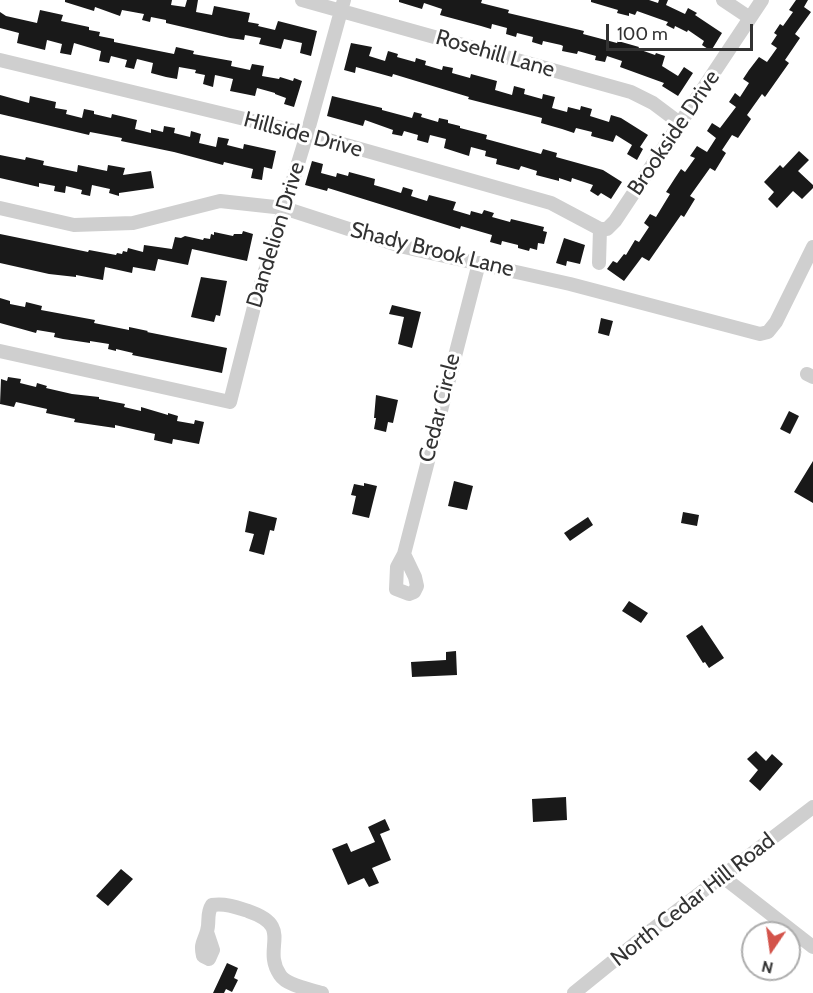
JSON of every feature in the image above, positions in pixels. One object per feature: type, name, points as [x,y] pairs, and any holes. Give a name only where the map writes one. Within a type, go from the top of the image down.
[{"type":"street","name":"Rosehill Lane","points":[[302,0],[342,5],[631,92],[653,103],[681,124]]},
{"type":"street","points":[[723,0],[750,18]]},
{"type":"street","name":"Brookside Drive","points":[[600,229],[607,229],[615,221],[762,0]]},
{"type":"street","name":"Dandelion Drive","points":[[0,351],[230,402],[254,307],[307,134],[342,5]]},
{"type":"street","name":"Hillside Drive","points":[[0,60],[307,134],[551,203],[600,229]]},
{"type":"street","name":"Shady Brook Lane","points":[[0,208],[74,225],[133,223],[220,201],[284,208],[404,247],[570,284],[760,334],[768,332],[777,322],[813,247]]},
{"type":"street","points":[[599,263],[600,229]]},
{"type":"street","name":"Cedar Circle","points":[[404,554],[479,263]]},
{"type":"street","name":"North Cedar Hill Road","points":[[574,993],[653,929],[813,807]]},
{"type":"street","points":[[723,877],[813,947]]},
{"type":"street","points":[[207,932],[208,916],[212,905],[233,906],[266,918],[274,929],[274,953],[280,975],[291,983],[322,993]]},
{"type":"building","points":[[65,0],[172,0],[171,5],[185,7],[187,0],[198,0],[196,12],[212,15],[214,6],[250,13],[248,22],[259,24],[258,26],[275,30],[278,21],[317,31],[311,56],[300,53],[302,43],[284,39],[281,49],[259,44],[261,38],[245,35],[244,40],[230,38],[166,23],[166,20],[151,17],[150,22],[142,20],[144,14],[122,10],[120,16],[95,7],[94,11],[65,2]]},
{"type":"building","points":[[399,0],[482,0],[481,3],[509,10],[508,13],[584,31],[583,34],[617,43],[618,41],[639,47],[638,49],[655,55],[656,53],[665,56],[662,66],[678,76],[684,67],[693,73],[678,96],[662,86],[664,83],[620,67],[622,61],[607,56],[605,62],[595,60],[596,56],[578,51],[577,54],[562,51],[563,46],[561,45],[543,41],[542,45],[532,42],[533,37],[517,33],[516,37],[506,34],[507,28],[492,24],[491,29],[440,15],[442,9],[424,3],[422,9],[399,2]]},
{"type":"building","points":[[591,0],[649,0],[658,3],[659,0],[668,0],[666,5],[685,14],[688,8],[722,33],[711,51],[702,45],[704,41],[688,30],[687,32],[675,26],[674,29],[666,25],[668,22],[637,11],[635,15],[629,13],[629,16],[617,13],[618,10],[591,2]]},
{"type":"building","points":[[796,0],[808,0],[804,7],[811,12],[795,34],[800,38],[785,60],[789,63],[765,97],[762,94],[747,115],[751,119],[738,138],[732,135],[722,150],[726,153],[715,171],[710,168],[690,196],[695,199],[684,217],[681,215],[649,261],[642,257],[624,281],[607,269],[613,261],[617,263],[624,254],[626,255],[635,240],[639,242],[649,227],[644,223],[650,214],[656,217],[670,194],[666,192],[675,178],[681,169],[685,172],[695,158],[690,156],[697,146],[707,152],[716,138],[707,131],[712,123],[720,128],[736,107],[729,102],[735,93],[740,97],[749,83],[743,79],[749,70],[759,57],[767,62],[777,48],[771,44],[777,35],[774,33],[780,24],[783,26],[793,12],[789,10]]},
{"type":"building","points":[[40,10],[63,15],[61,21],[89,27],[89,30],[100,32],[99,36],[114,39],[114,42],[174,54],[176,47],[194,51],[193,54],[232,61],[231,66],[250,70],[252,64],[264,66],[262,76],[279,79],[280,77],[293,81],[294,78],[302,81],[294,107],[284,104],[286,98],[257,88],[255,96],[230,91],[233,79],[215,75],[213,87],[203,84],[205,75],[195,73],[196,70],[179,67],[177,79],[166,77],[151,73],[153,63],[137,59],[134,69],[125,67],[127,60],[111,56],[109,63],[99,61],[101,51],[74,43],[71,55],[60,53],[62,44],[47,40],[45,50],[17,43],[19,33],[0,28],[0,12],[6,16],[37,23]]},
{"type":"building","points":[[351,43],[372,47],[369,56],[385,61],[388,51],[398,54],[397,57],[415,62],[416,58],[426,61],[425,65],[442,70],[443,66],[453,68],[452,73],[470,78],[471,74],[497,81],[495,90],[512,95],[514,86],[525,89],[524,94],[542,99],[543,94],[555,97],[552,108],[567,112],[568,107],[580,110],[581,106],[592,109],[590,116],[609,122],[611,115],[621,118],[648,135],[640,147],[643,149],[637,160],[627,154],[632,145],[616,135],[613,142],[591,136],[592,132],[576,128],[574,133],[541,123],[542,118],[468,99],[469,97],[393,74],[392,77],[356,67],[355,73],[344,70]]},
{"type":"building","points":[[0,95],[29,103],[30,96],[56,102],[55,108],[67,110],[66,114],[82,118],[84,109],[111,118],[112,114],[137,120],[135,129],[151,133],[151,129],[163,132],[164,126],[175,128],[174,133],[190,137],[191,131],[201,134],[199,143],[216,147],[218,137],[229,139],[227,145],[243,149],[244,144],[276,151],[272,169],[264,167],[262,180],[251,178],[253,169],[224,162],[223,165],[121,141],[122,138],[90,132],[89,135],[0,114]]},
{"type":"building","points":[[332,96],[412,118],[414,112],[422,114],[421,117],[438,122],[439,118],[448,120],[448,123],[460,126],[460,128],[487,135],[486,139],[541,154],[543,149],[557,153],[556,157],[603,170],[622,182],[611,199],[601,193],[598,196],[590,191],[593,185],[572,178],[571,182],[559,178],[559,181],[536,175],[537,171],[521,166],[519,170],[496,164],[497,159],[485,156],[486,151],[471,147],[469,156],[444,148],[446,139],[430,135],[428,143],[417,140],[418,135],[404,131],[402,136],[392,134],[393,130],[365,120],[363,126],[327,116]]},
{"type":"building","points":[[799,151],[809,160],[798,171],[813,185],[813,188],[802,199],[793,191],[777,208],[768,199],[774,192],[764,182],[780,165],[783,168]]},
{"type":"building","points":[[0,155],[25,160],[26,157],[44,161],[43,165],[77,172],[78,165],[107,171],[108,165],[125,168],[123,175],[151,171],[154,188],[119,193],[119,196],[109,193],[110,189],[92,185],[90,196],[81,194],[82,190],[66,186],[65,193],[54,191],[55,186],[39,183],[39,187],[0,178]]},
{"type":"building","points":[[312,161],[323,164],[321,173],[336,177],[337,173],[348,176],[349,172],[375,179],[374,185],[401,193],[403,187],[413,190],[411,196],[427,201],[429,195],[456,202],[453,210],[470,215],[471,211],[482,214],[484,210],[494,213],[492,217],[544,227],[543,231],[547,232],[544,244],[538,243],[537,250],[530,248],[529,251],[518,248],[518,245],[502,241],[501,245],[490,242],[492,235],[461,226],[460,229],[328,188],[327,191],[305,185]]},
{"type":"building","points":[[243,231],[253,234],[247,261],[192,249],[188,265],[158,259],[155,271],[133,267],[132,273],[105,267],[103,280],[76,275],[76,277],[49,274],[0,263],[0,234],[88,252],[89,250],[116,255],[117,253],[122,254],[123,251],[127,252],[128,248],[143,252],[144,245],[172,249],[175,237],[185,236],[203,240],[204,238],[210,239],[214,232],[233,236],[242,234]]},
{"type":"building","points":[[564,238],[585,245],[580,264],[567,261],[566,266],[556,263]]},
{"type":"building","points":[[201,277],[227,281],[220,316],[216,315],[214,322],[191,317]]},
{"type":"building","points":[[0,298],[10,301],[10,304],[25,307],[26,302],[42,306],[41,310],[95,320],[94,323],[129,330],[129,327],[227,348],[222,373],[108,349],[109,344],[63,339],[54,337],[55,333],[37,330],[36,333],[0,323]]},
{"type":"building","points":[[392,305],[421,312],[412,348],[398,344],[404,317],[389,314]]},
{"type":"building","points":[[601,318],[613,321],[609,336],[598,333]]},
{"type":"building","points":[[8,377],[21,379],[20,383],[36,387],[37,383],[47,386],[46,388],[72,394],[99,397],[99,399],[125,404],[124,407],[141,411],[141,407],[168,415],[168,413],[178,416],[177,421],[194,424],[195,420],[204,422],[199,444],[173,439],[172,444],[154,440],[155,434],[115,425],[115,428],[74,422],[75,419],[46,413],[47,409],[16,402],[14,407],[0,404],[1,379],[7,381]]},
{"type":"building","points":[[376,395],[398,400],[393,423],[388,422],[386,432],[374,429]]},
{"type":"building","points":[[789,411],[799,416],[790,434],[780,429]]},
{"type":"building","points":[[813,461],[813,503],[794,492]]},
{"type":"building","points":[[454,481],[473,486],[467,510],[448,506]]},
{"type":"building","points":[[364,483],[377,486],[369,518],[352,514],[356,496],[351,495],[354,484],[364,486]]},
{"type":"building","points":[[249,511],[277,518],[274,531],[270,530],[264,555],[249,551],[254,534],[245,532]]},
{"type":"building","points":[[683,512],[699,515],[697,526],[681,523]]},
{"type":"building","points":[[588,517],[593,525],[570,541],[564,533]]},
{"type":"building","points":[[629,601],[648,613],[641,623],[622,611]]},
{"type":"building","points":[[702,625],[724,658],[709,668],[705,662],[703,663],[686,636]]},
{"type":"building","points":[[456,651],[457,675],[412,677],[411,662],[446,660],[446,652]]},
{"type":"building","points":[[756,751],[766,761],[772,754],[783,764],[760,791],[749,781],[758,770],[747,759]]},
{"type":"building","points":[[566,797],[567,820],[533,822],[532,799]]},
{"type":"building","points":[[385,819],[390,830],[380,834],[391,860],[372,868],[379,883],[369,887],[364,878],[348,885],[332,849],[347,843],[351,852],[375,842],[368,827]]},
{"type":"building","points":[[121,869],[133,879],[108,906],[96,896]]},
{"type":"building","points":[[227,963],[238,968],[234,978],[238,980],[232,992],[226,989],[224,993],[213,993]]}]
